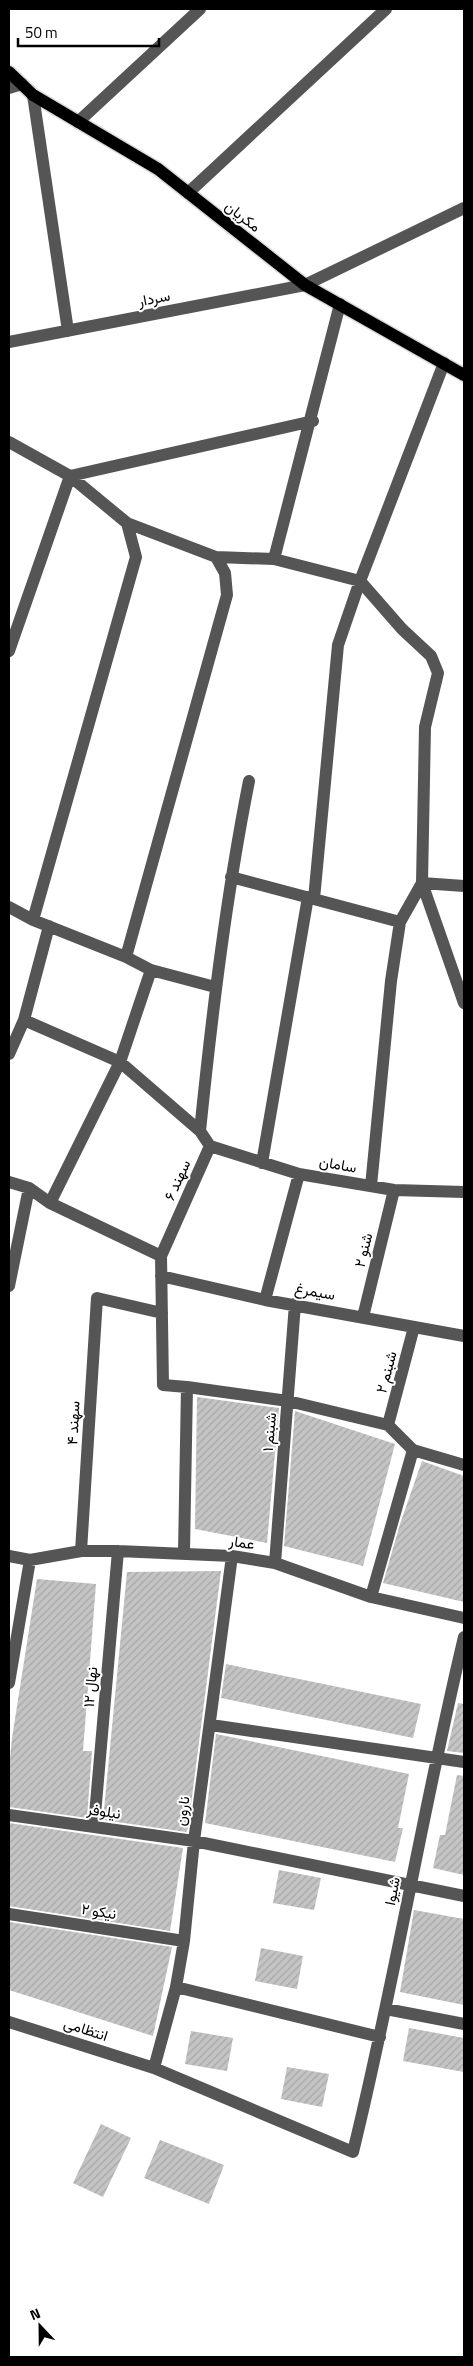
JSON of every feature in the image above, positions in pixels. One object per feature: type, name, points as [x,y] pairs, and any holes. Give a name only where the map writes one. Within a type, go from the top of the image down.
[{"type":"main road","name":"مکریان","points":[[9,72],[34,95],[158,169],[305,285],[464,375]]},
{"type":"street","points":[[78,122],[200,9]]},
{"type":"street","points":[[188,193],[386,9]]},
{"type":"street","points":[[9,88],[22,84]]},
{"type":"street","points":[[34,95],[68,331]]},
{"type":"street","name":"سردار","points":[[9,342],[305,285],[464,208]]},
{"type":"street","points":[[274,559],[312,421],[340,304]]},
{"type":"street","points":[[262,1163],[311,898],[338,645],[360,581],[444,363]]},
{"type":"street","points":[[70,476],[312,421]]},
{"type":"street","points":[[9,442],[70,476],[127,523],[216,557],[274,559],[360,581],[402,629],[431,656],[438,673],[425,727],[422,883],[464,1003]]},
{"type":"street","points":[[9,648],[70,476]]},
{"type":"street","points":[[34,920],[136,557],[127,523]]},
{"type":"street","points":[[126,957],[227,595],[225,573],[216,557]]},
{"type":"street","points":[[200,1131],[215,987],[249,781]]},
{"type":"street","points":[[232,877],[400,922]]},
{"type":"street","points":[[422,883],[464,886]]},
{"type":"street","points":[[371,1186],[391,981],[400,922],[422,883]]},
{"type":"street","points":[[9,907],[34,920],[126,957],[151,970],[215,987]]},
{"type":"street","points":[[9,1054],[24,1020],[49,926]]},
{"type":"street","points":[[50,1203],[120,1062],[151,970]]},
{"type":"street","points":[[24,1020],[120,1062],[200,1131],[210,1146]]},
{"type":"street","name":"سامان","points":[[210,1146],[299,1174],[394,1190],[464,1192]]},
{"type":"street","name":"سهند ۶","points":[[186,1387],[163,1385],[161,1256],[210,1146]]},
{"type":"street","points":[[265,1300],[299,1174]]},
{"type":"street","points":[[9,1182],[29,1188],[50,1203],[161,1256]]},
{"type":"street","points":[[9,1286],[29,1188]]},
{"type":"street","name":"شنو ۲","points":[[363,1316],[394,1190]]},
{"type":"street","name":"سیمرغ","points":[[160,1276],[265,1300],[363,1316],[464,1336]]},
{"type":"street","name":"سهند ۴","points":[[81,1551],[97,1298],[162,1313]]},
{"type":"street","name":"شبنم ۱","points":[[275,1563],[295,1304]]},
{"type":"street","name":"شبنم ۲","points":[[388,1425],[414,1327]]},
{"type":"street","points":[[184,1552],[186,1387],[288,1401],[388,1425],[413,1450],[464,1465]]},
{"type":"street","points":[[371,1597],[413,1450]]},
{"type":"street","name":"عمار","points":[[9,1556],[30,1560],[81,1551],[118,1550],[232,1556],[275,1563],[371,1597],[464,1618]]},
{"type":"street","name":"نهال ۱۲","points":[[94,1826],[118,1550]]},
{"type":"street","name":"نارون","points":[[154,2068],[176,1987],[184,1941],[194,1840],[211,1725],[232,1556]]},
{"type":"street","points":[[9,1683],[30,1560]]},
{"type":"street","name":"شیوا","points":[[353,2152],[386,2009],[436,1756],[464,1637]]},
{"type":"street","points":[[211,1725],[436,1756],[464,1762]]},
{"type":"street","name":"نیلوفر","points":[[9,1815],[194,1840],[464,1896]]},
{"type":"street","name":"نیکو ۲","points":[[9,1914],[184,1941]]},
{"type":"street","points":[[176,1987],[380,2037]]},
{"type":"street","points":[[386,2009],[464,2024]]},
{"type":"street","name":"انتظامی","points":[[9,2022],[154,2068],[353,2152]]},
{"type":"building","points":[[197,1397],[279,1408],[267,1543],[195,1529]]},
{"type":"building","points":[[295,1411],[395,1444],[363,1566],[284,1546]]},
{"type":"building","points":[[422,1461],[464,1476],[464,1602],[383,1583],[400,1524]]},
{"type":"building","points":[[221,1571],[188,1828],[186,1832],[103,1820],[127,1572]]},
{"type":"building","points":[[37,1579],[96,1584],[83,1751],[92,1751],[87,1818],[9,1807],[9,1768],[12,1738]]},
{"type":"building","points":[[226,1664],[421,1704],[413,1738],[221,1698]]},
{"type":"building","points":[[458,1703],[464,1704],[464,1753],[447,1751]]},
{"type":"building","points":[[216,1734],[409,1774],[398,1828],[403,1828],[395,1862],[205,1823]]},
{"type":"building","points":[[457,1775],[464,1776],[464,1875],[433,1868],[440,1835],[445,1835]]},
{"type":"building","points":[[9,1823],[183,1848],[170,1931],[9,1906]]},
{"type":"building","points":[[279,1870],[321,1878],[314,1910],[273,1903]]},
{"type":"building","points":[[414,1910],[464,1919],[464,2005],[400,1992]]},
{"type":"building","points":[[9,1922],[172,1947],[153,2036],[9,1990]]},
{"type":"building","points":[[261,1948],[303,1956],[297,1989],[255,1981]]},
{"type":"building","points":[[409,2028],[464,2038],[464,2072],[403,2061]]},
{"type":"building","points":[[191,2031],[233,2038],[227,2071],[185,2064]]},
{"type":"building","points":[[287,2067],[329,2074],[322,2107],[281,2099]]},
{"type":"building","points":[[101,2124],[131,2138],[103,2197],[73,2183]]},
{"type":"building","points":[[160,2140],[224,2165],[209,2204],[144,2178]]}]
